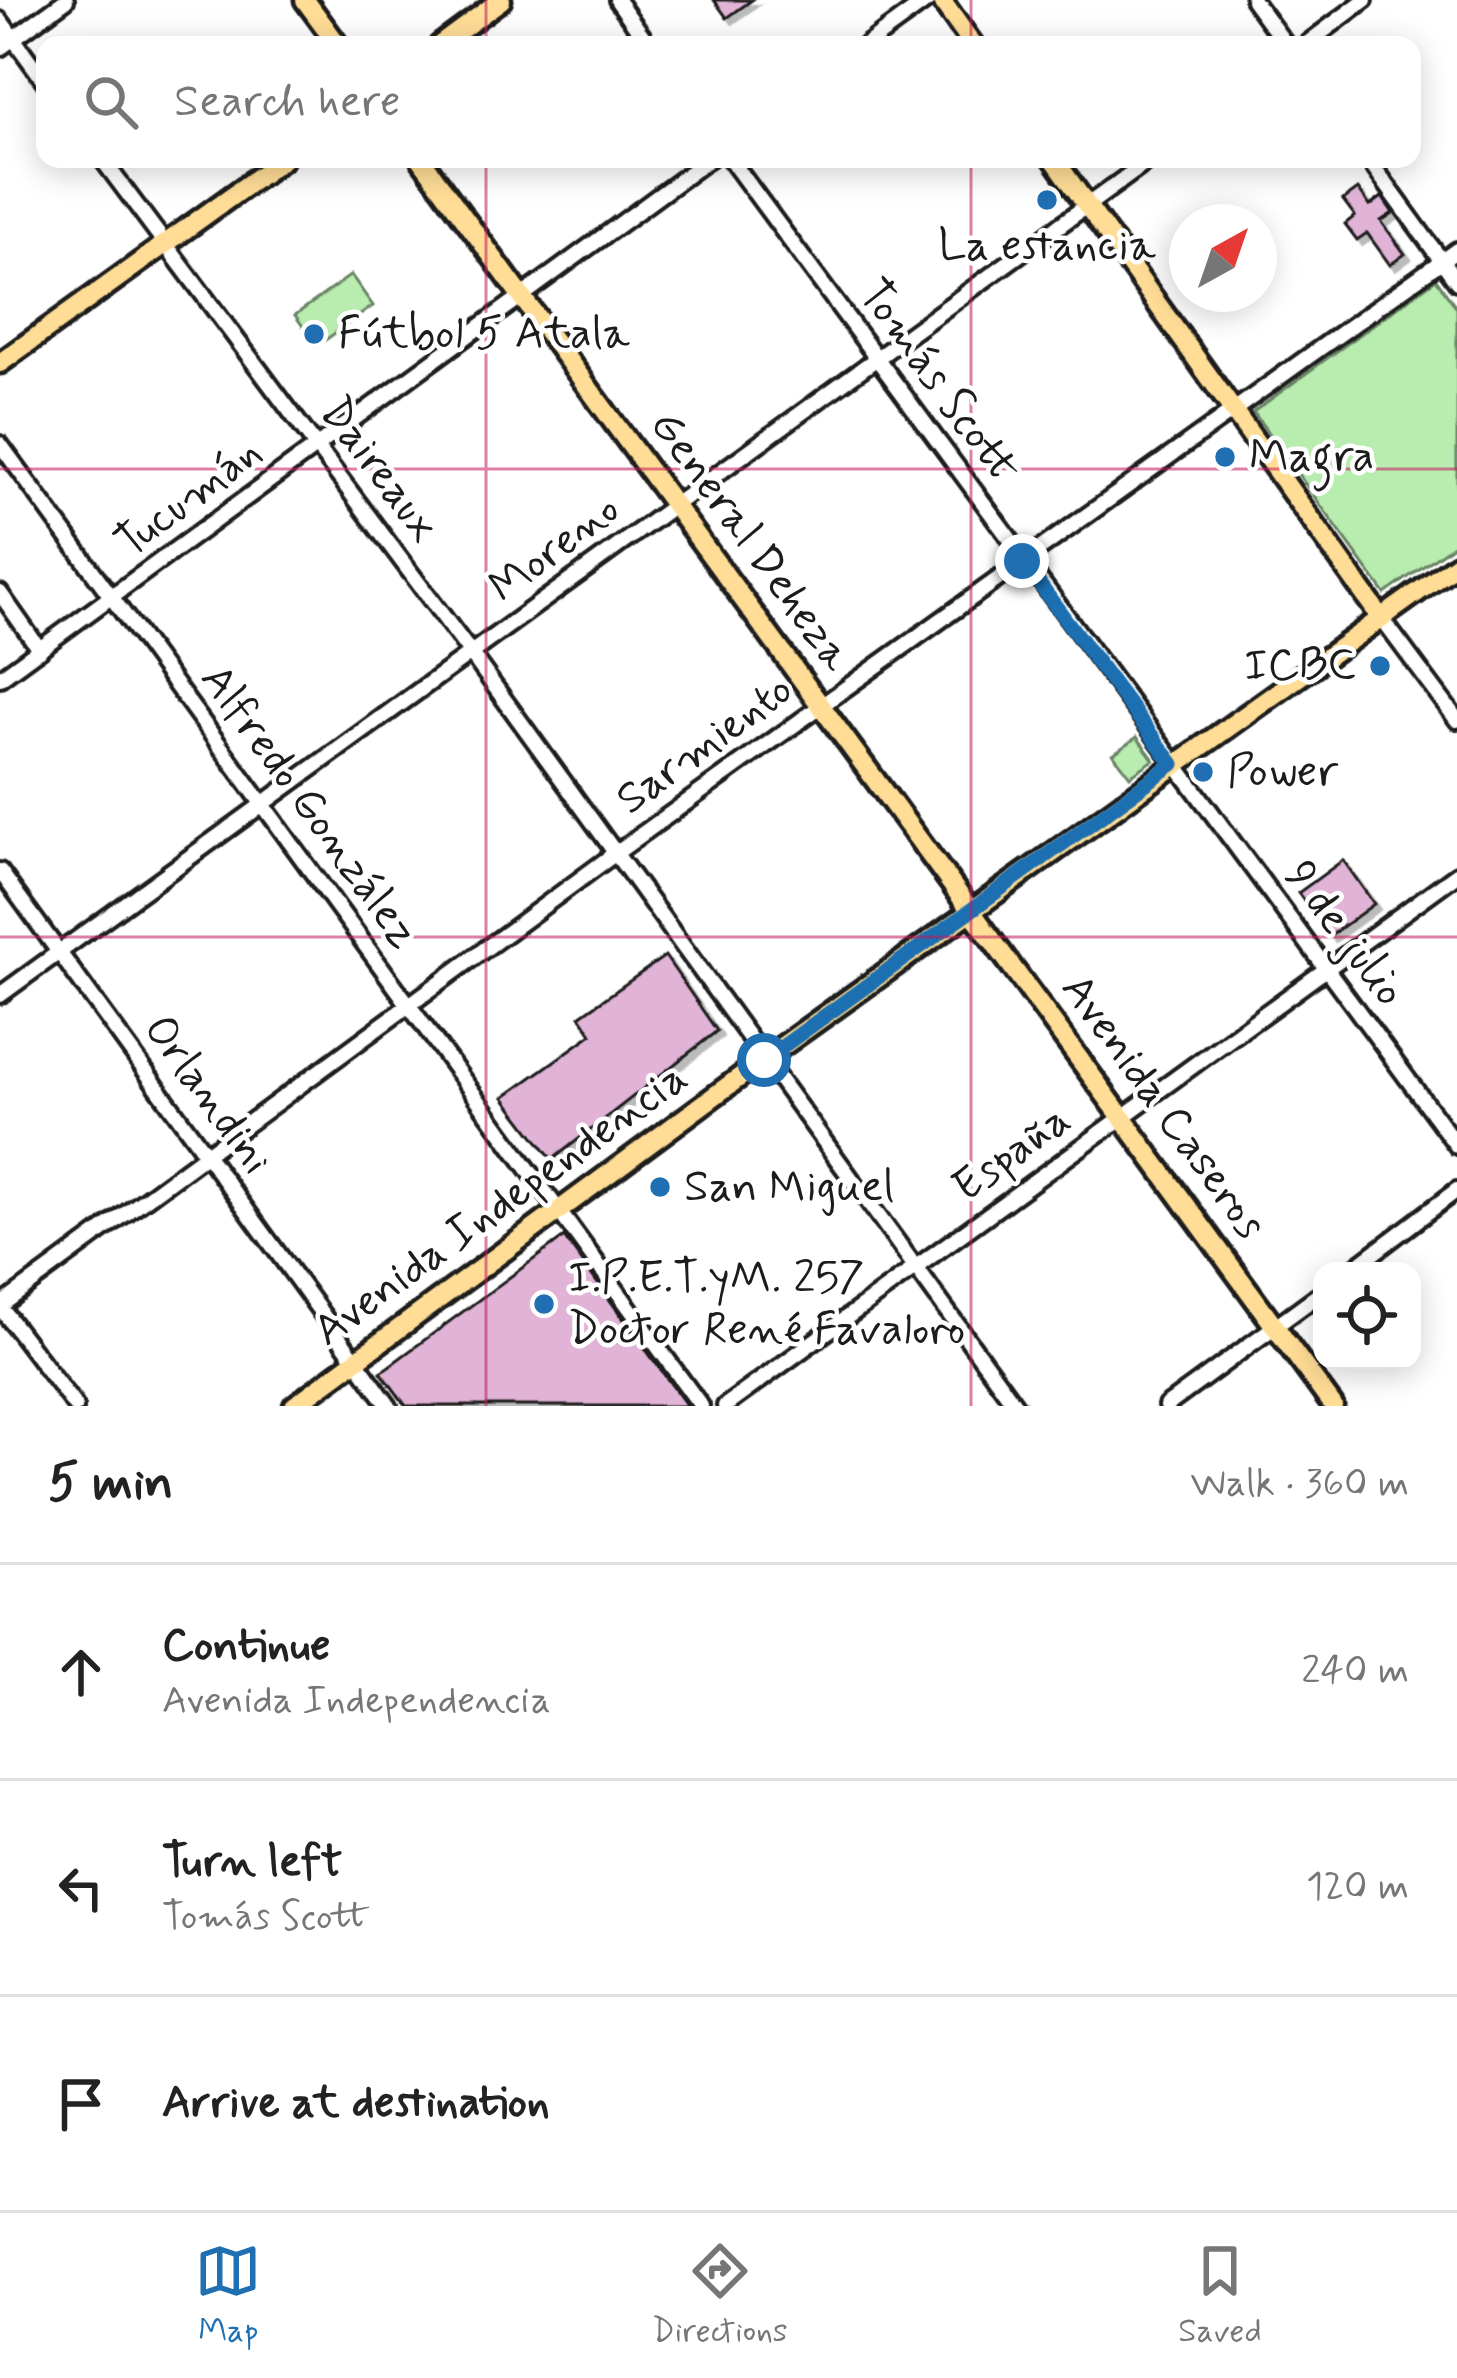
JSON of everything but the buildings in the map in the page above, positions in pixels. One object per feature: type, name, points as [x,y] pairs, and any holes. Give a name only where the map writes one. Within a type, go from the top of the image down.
[{"type":"main road","points":[[305,0],[331,36]]},
{"type":"main road","points":[[452,36],[501,0]]},
{"type":"main road","points":[[941,0],[967,36]]},
{"type":"main road","points":[[0,364],[270,168]]},
{"type":"main road","name":"General Deheza","points":[[427,168],[973,913]]},
{"type":"main road","points":[[1061,168],[1382,619]]},
{"type":"main road","name":"Avenida Independencia","points":[[294,1406],[764,1060],[1457,564]]},
{"type":"main road","name":"Avenida Caseros","points":[[973,913],[1333,1406]]},
{"type":"street","points":[[6,43],[66,0]]},
{"type":"street","points":[[617,0],[643,36]]},
{"type":"street","points":[[878,36],[928,0]]},
{"type":"street","points":[[1253,0],[1279,36]]},
{"type":"street","points":[[1317,36],[1365,0]]},
{"type":"street","points":[[0,20],[6,43],[36,73]]},
{"type":"street","name":"Daireaux","points":[[109,168],[472,655],[1016,1406]]},
{"type":"street","name":"Tucumán","points":[[0,678],[113,600],[697,168]]},
{"type":"street","name":"Tomás Scott","points":[[737,168],[1173,764]]},
{"type":"street","name":"Moreno","points":[[0,995],[1139,168]]},
{"type":"street","points":[[1375,168],[1457,282]]},
{"type":"street","name":"Sarmiento","points":[[0,1307],[613,855],[1457,250]]},
{"type":"street","name":"Alfredo González","points":[[0,444],[701,1406]]},
{"type":"street","points":[[0,593],[40,650]]},
{"type":"street","points":[[1382,619],[1457,720]]},
{"type":"street","name":"9 de julio","points":[[1173,764],[1457,1146]]},
{"type":"street","name":"Orlandini","points":[[0,871],[389,1406]]},
{"type":"street","name":"España","points":[[724,1406],[1457,874]]},
{"type":"street","points":[[1362,1262],[1457,1190]]},
{"type":"street","points":[[1166,1406],[1313,1299]]},
{"type":"street","points":[[0,1307],[75,1406]]},
{"type":"green space","points":[[351,275],[373,306],[317,346],[295,315]]},
{"type":"green space","points":[[1436,279],[1457,308],[1457,542],[1385,594],[1253,412]]},
{"type":"green space","points":[[1137,737],[1154,760],[1130,776],[1113,754]]},
{"type":"place","name":"La estancia","points":[[1047,200]]},
{"type":"place","name":"Fútbol 5 Atala","points":[[314,334]]},
{"type":"place","name":"Magra","points":[[1225,457]]},
{"type":"place","name":"ICBC","points":[[1380,666]]},
{"type":"place","name":"Power","points":[[1203,772]]},
{"type":"place","name":"San Miguel","points":[[660,1187]]},
{"type":"place","name":"I.P.E.T.yM. 257 Doctor René Favaloro","points":[[544,1304]]},
{"type":"route","points":[[764,1060],[1173,764],[1022,561]]}]
